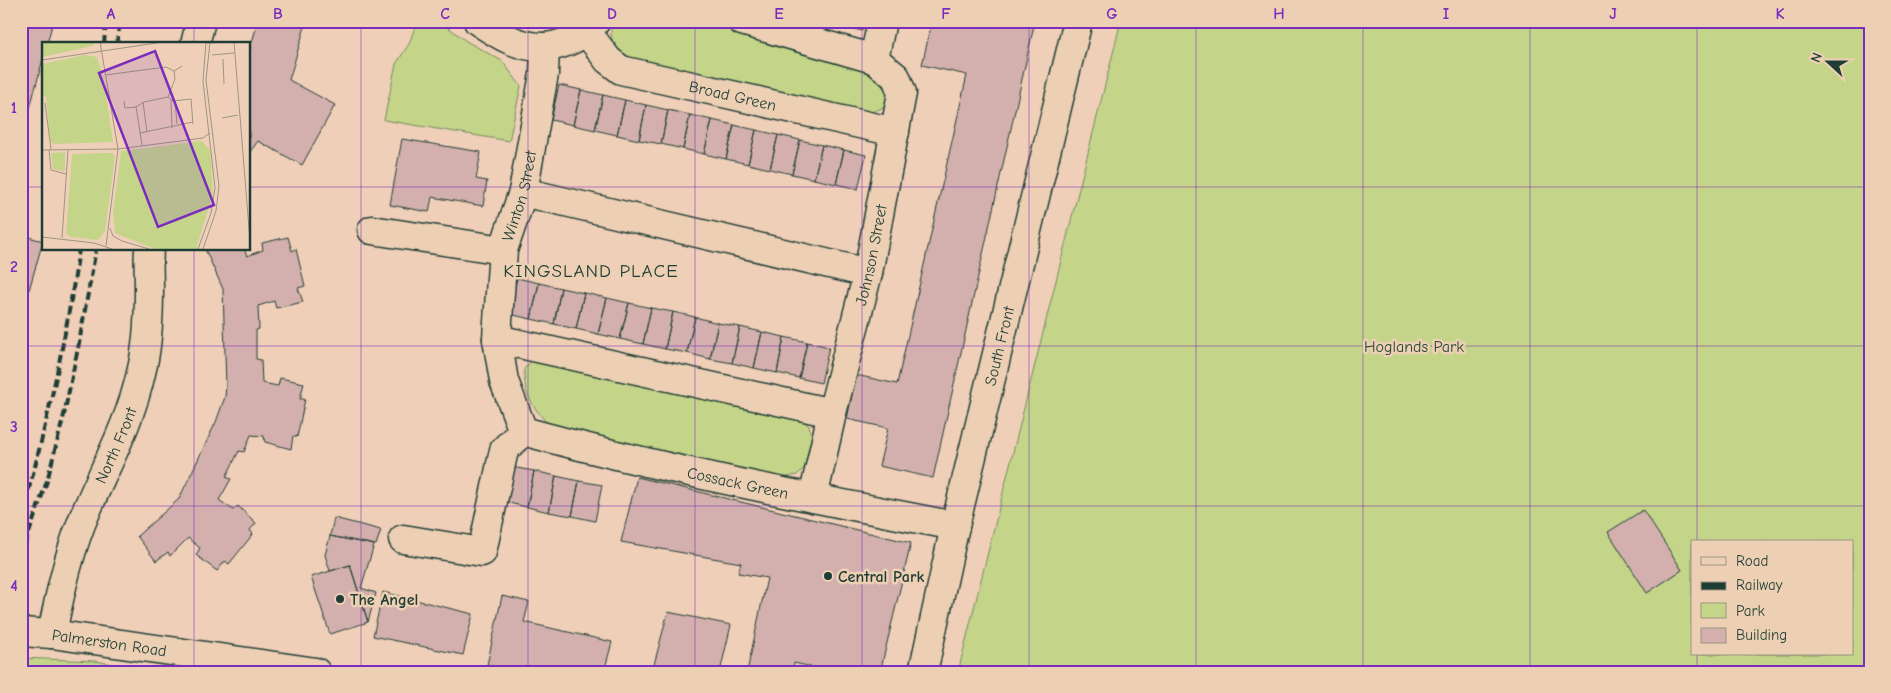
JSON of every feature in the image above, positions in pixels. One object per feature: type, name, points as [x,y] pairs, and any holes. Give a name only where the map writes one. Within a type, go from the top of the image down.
[{"type":"street","points":[[196,42],[201,21]]},
{"type":"street","points":[[478,21],[504,38],[514,42],[527,46],[544,47],[564,44],[591,26]]},
{"type":"street","points":[[742,21],[874,59],[882,21]]},
{"type":"street","name":"South Front","points":[[923,672],[955,526],[1078,21]]},
{"type":"street","name":"Broad Green","points":[[591,26],[608,60],[621,70],[895,132]]},
{"type":"street","name":"Winton Street","points":[[523,431],[504,381],[497,339],[503,250],[523,192],[544,74],[544,47]]},
{"type":"street","name":"Johnson Street","points":[[814,498],[832,414],[868,273],[902,93],[896,77],[874,59]]},
{"type":"street","points":[[523,192],[868,273]]},
{"type":"street","points":[[372,230],[503,250]]},
{"type":"street","name":"North Front","points":[[52,634],[58,602],[73,546],[89,505],[122,434],[141,374],[146,352],[149,313],[149,250]]},
{"type":"street","points":[[497,339],[832,414]]},
{"type":"street","points":[[403,539],[482,552],[504,450],[523,431]]},
{"type":"street","name":"Cossack Green","points":[[523,431],[586,448],[814,498],[955,526]]},
{"type":"street","name":"Palmerston Road","points":[[21,632],[52,634],[316,672]]},
{"type":"green space","points":[[417,21],[440,21],[466,41],[502,61],[521,86],[509,141],[384,120],[396,64],[409,44]]},
{"type":"green space","points":[[614,21],[703,21],[861,69],[877,79],[889,95],[882,108],[869,113],[637,61],[620,50],[613,41],[611,28]]},
{"type":"green space","name":"Hoglands Park","points":[[1121,21],[1866,21],[1870,24],[1870,672],[958,672]]},
{"type":"green space","points":[[533,359],[800,417],[809,426],[812,436],[807,465],[797,475],[784,478],[551,427],[539,414],[531,401],[526,387],[524,369]]},
{"type":"green space","points":[[21,658],[95,661],[160,672],[21,672]]},
{"type":"building","points":[[21,21],[53,21],[48,42],[42,42],[42,63],[23,134],[21,133]]},
{"type":"building","points":[[258,21],[356,21],[356,24],[306,23],[289,80],[335,105],[302,165],[258,141],[250,152],[250,49]]},
{"type":"building","points":[[825,21],[864,21],[862,31]]},
{"type":"building","points":[[932,21],[956,21],[980,27],[981,21],[1035,21],[933,478],[879,466],[888,428],[847,419],[856,375],[897,384],[967,75],[922,65]]},
{"type":"building","points":[[559,85],[581,90],[573,125],[551,120]]},
{"type":"building","points":[[581,90],[603,95],[595,130],[573,125]]},
{"type":"building","points":[[603,95],[625,100],[617,135],[595,130]]},
{"type":"building","points":[[625,100],[646,105],[639,140],[617,135]]},
{"type":"building","points":[[646,105],[668,110],[661,144],[639,140]]},
{"type":"building","points":[[668,110],[690,115],[683,149],[661,144]]},
{"type":"building","points":[[690,115],[712,120],[704,154],[683,149]]},
{"type":"building","points":[[712,120],[734,125],[726,159],[704,154]]},
{"type":"building","points":[[734,125],[756,130],[748,164],[726,159]]},
{"type":"building","points":[[756,130],[778,135],[770,169],[748,164]]},
{"type":"building","points":[[778,135],[800,140],[792,174],[770,169]]},
{"type":"building","points":[[402,139],[481,152],[476,179],[487,181],[483,206],[432,197],[429,212],[390,205]]},
{"type":"building","points":[[800,140],[822,145],[814,179],[792,174]]},
{"type":"building","points":[[822,145],[844,150],[836,184],[814,179]]},
{"type":"building","points":[[844,150],[866,155],[858,189],[836,184]]},
{"type":"building","points":[[21,235],[42,241],[42,244],[29,290],[21,288]]},
{"type":"building","points":[[288,237],[292,251],[296,249],[305,286],[298,288],[303,302],[276,308],[274,301],[258,306],[259,329],[256,330],[256,359],[261,360],[262,383],[278,386],[280,378],[304,383],[300,399],[305,399],[297,437],[293,436],[291,449],[265,442],[264,436],[251,435],[244,452],[239,451],[226,477],[231,479],[219,500],[233,510],[238,506],[256,523],[250,530],[253,534],[229,564],[225,561],[217,571],[196,555],[200,548],[188,538],[170,556],[168,552],[156,561],[137,536],[179,499],[216,422],[225,397],[223,289],[205,250],[244,250],[247,256],[263,250],[262,243]]},
{"type":"building","points":[[517,278],[539,283],[531,319],[509,314]]},
{"type":"building","points":[[539,283],[561,288],[554,324],[531,319]]},
{"type":"building","points":[[561,288],[584,293],[576,329],[554,324]]},
{"type":"building","points":[[584,293],[607,298],[598,334],[576,329]]},
{"type":"building","points":[[607,298],[629,303],[620,339],[598,334]]},
{"type":"building","points":[[629,303],[651,308],[643,344],[620,339]]},
{"type":"building","points":[[651,308],[673,312],[665,349],[643,344]]},
{"type":"building","points":[[673,312],[695,317],[687,353],[665,349]]},
{"type":"building","points":[[695,317],[718,323],[710,359],[687,353]]},
{"type":"building","points":[[718,323],[740,327],[732,363],[710,359]]},
{"type":"building","points":[[740,327],[762,332],[754,368],[732,363]]},
{"type":"building","points":[[762,332],[784,337],[777,373],[754,368]]},
{"type":"building","points":[[784,337],[807,342],[799,378],[777,373]]},
{"type":"building","points":[[807,342],[829,347],[821,383],[799,378]]},
{"type":"building","points":[[511,467],[534,471],[527,507],[504,502]]},
{"type":"building","points":[[534,471],[556,476],[549,512],[527,507]]},
{"type":"building","points":[[556,476],[579,481],[572,516],[549,512]]},
{"type":"building","name":"Central Park","points":[[637,477],[911,543],[880,672],[835,672],[794,663],[792,672],[747,672],[767,578],[738,573],[741,563],[621,542]]},
{"type":"building","points":[[579,481],[602,485],[595,521],[572,516]]},
{"type":"building","points":[[1643,510],[1682,570],[1647,593],[1608,532]]},
{"type":"building","points":[[334,518],[381,530],[376,545],[330,536]]},
{"type":"building","points":[[330,536],[374,545],[361,588],[376,593],[368,622],[350,565],[330,571],[325,555]]},
{"type":"building","name":"The Angel","points":[[350,565],[368,622],[330,634],[311,577]]},
{"type":"building","points":[[383,592],[473,614],[463,655],[373,636]]},
{"type":"building","points":[[502,596],[529,602],[524,622],[612,642],[604,672],[520,672],[487,665]]},
{"type":"building","points":[[668,612],[731,625],[720,672],[652,672]]},
{"type":"building","points":[[799,667],[820,672],[798,672]]},
{"type":"railway","points":[[104,42],[106,21]]},
{"type":"railway","points":[[117,42],[120,21]]},
{"type":"railway","points":[[21,513],[29,490],[52,396],[69,312],[79,250]]},
{"type":"railway","points":[[21,556],[47,481],[64,415],[96,250]]},
{"type":"place","name":"Central Park","points":[[828,576]]},
{"type":"place","name":"The Angel","points":[[340,599]]},
{"type":"district","name":"KINGSLAND PLACE","points":[[591,270]]}]
